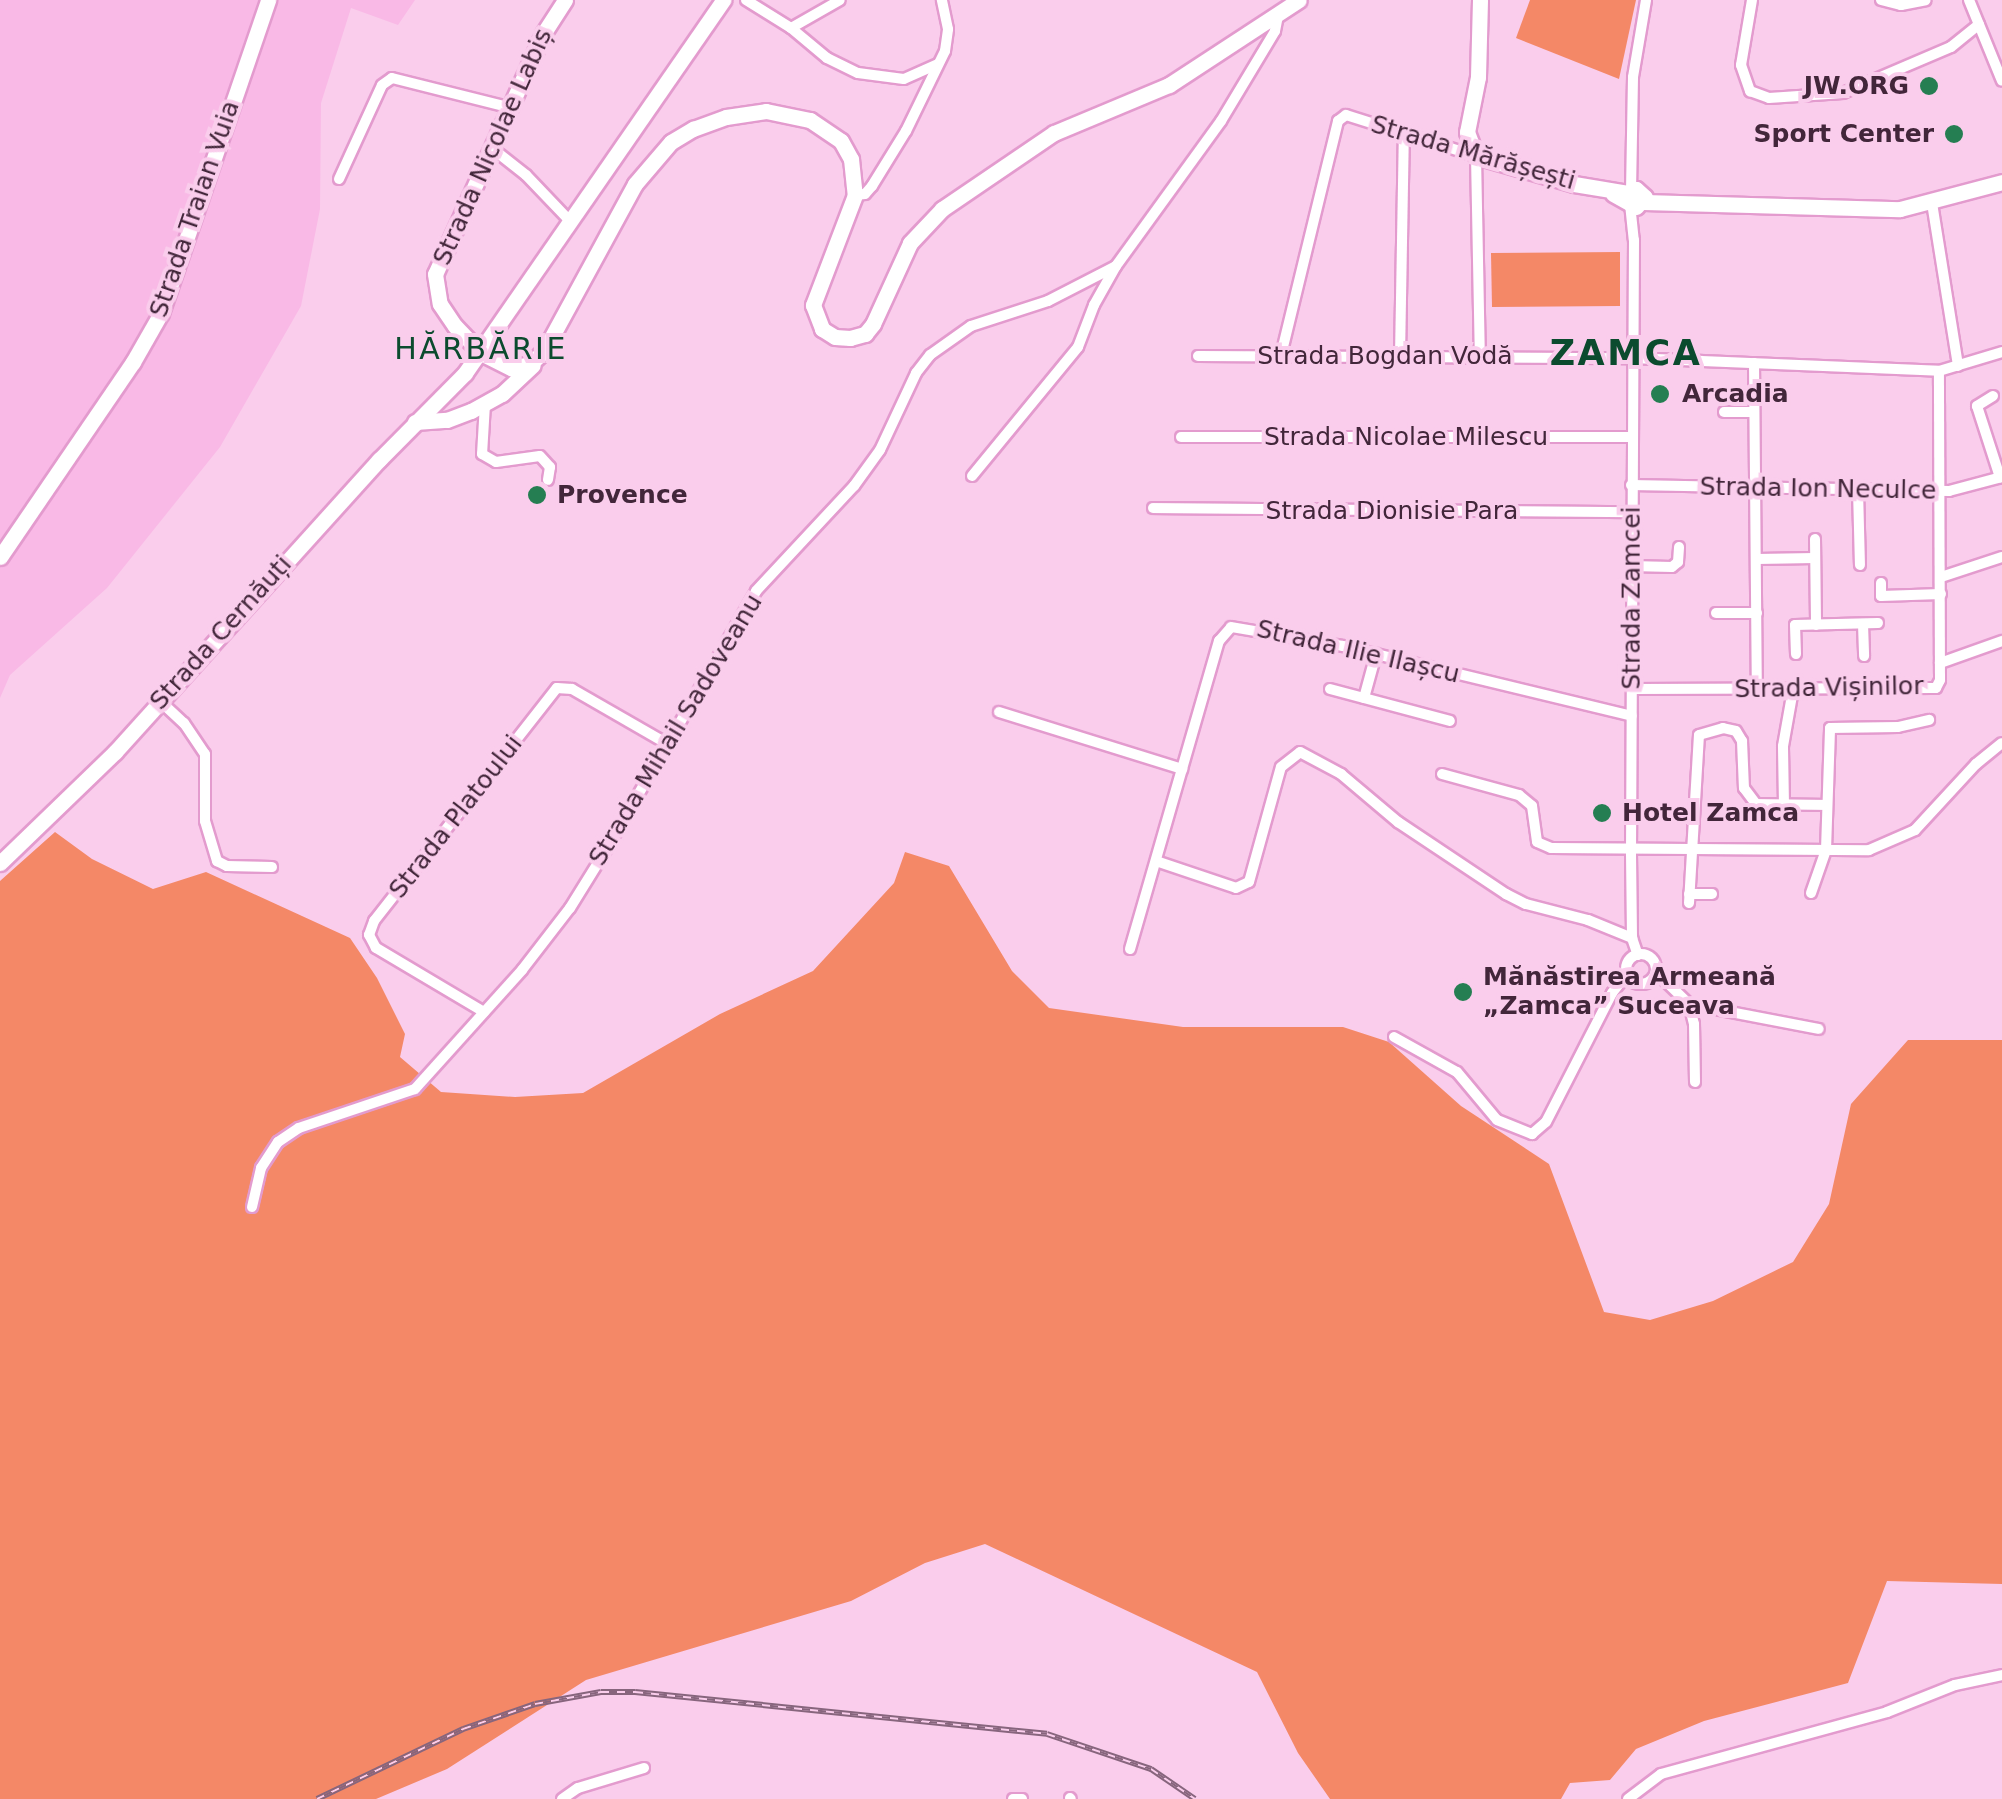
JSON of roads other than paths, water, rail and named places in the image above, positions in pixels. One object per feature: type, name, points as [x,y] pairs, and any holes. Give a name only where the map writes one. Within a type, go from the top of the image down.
[{"type":"street","name":"Strada Traian Vuia","points":[[0,557],[156,323],[268,0]]},
{"type":"street","name":"Strada Nicolae Labiș","points":[[481,348],[447,316],[434,274],[446,240],[493,149],[543,34],[564,0]]},
{"type":"street","name":"Strada Cernăuți","points":[[0,863],[72,796],[160,702],[481,348],[723,0]]},
{"type":"street","points":[[746,0],[791,28],[826,58],[872,78],[904,79],[938,64]]},
{"type":"street","points":[[791,28],[840,0]]},
{"type":"street","points":[[855,195],[864,194],[872,186],[938,64],[948,29],[942,0]]},
{"type":"street","points":[[415,422],[447,420],[485,404],[514,384],[538,358],[635,184],[671,142],[693,129],[726,117],[766,111],[810,120],[840,142],[852,159],[855,195],[813,304],[822,329],[835,337],[864,334],[873,324],[910,243],[942,209],[1054,133],[1170,85],[1299,0]]},
{"type":"street","points":[[1480,0],[1478,77],[1466,132],[1476,156],[1480,357]]},
{"type":"street","name":"Strada Zamcei","points":[[1638,955],[1632,938],[1631,848],[1631,436],[1636,197],[1631,165],[1633,77],[1646,0]]},
{"type":"street","points":[[1752,0],[1741,65],[1744,84],[1769,98],[1832,97],[1951,47],[1979,24]]},
{"type":"street","points":[[1882,0],[1901,5],[1926,0]]},
{"type":"street","points":[[1969,0],[2002,81]]},
{"type":"street","name":"Strada Mihail Sadoveanu","points":[[972,476],[1071,356],[1116,266],[1222,121],[1275,31],[1278,16]]},
{"type":"street","points":[[340,179],[382,85],[392,78],[511,108]]},
{"type":"street","name":"Strada Mărășești","points":[[1280,356],[1300,261],[1319,208],[1342,115],[1476,156],[1636,197],[1880,210],[1932,203],[2002,182]]},
{"type":"street","points":[[1400,356],[1404,135]]},
{"type":"street","points":[[493,149],[526,174],[568,219]]},
{"type":"street","points":[[1932,203],[1958,366]]},
{"type":"street","name":"Strada Mihail Sadoveanu","points":[[252,1207],[262,1168],[278,1142],[326,1118],[415,1089],[570,908],[756,592],[822,525],[868,468],[916,373],[930,356],[971,326],[1048,301],[1116,266]]},
{"type":"street","points":[[481,348],[518,360],[534,352],[554,331]]},
{"type":"street","points":[[481,348],[511,368],[538,358]]},
{"type":"street","points":[[1940,663],[1940,372],[2002,352]]},
{"type":"street","name":"Strada Bogdan Vodă","points":[[1198,356],[1632,358],[1940,372]]},
{"type":"street","points":[[1754,363],[1757,690]]},
{"type":"street","points":[[1993,396],[1977,406],[1997,450],[2001,477]]},
{"type":"street","points":[[485,404],[480,448],[486,458],[496,462],[540,456],[550,466],[548,480]]},
{"type":"street","points":[[1724,412],[1754,412]]},
{"type":"street","name":"Strada Nicolae Milescu","points":[[1180,437],[1631,436]]},
{"type":"street","name":"Strada Ion Neculce","points":[[1631,485],[1941,492],[2001,477]]},
{"type":"street","points":[[1858,490],[1860,565]]},
{"type":"street","name":"Strada Dionisie Para","points":[[1154,508],[1631,512]]},
{"type":"street","points":[[1814,540],[1816,625]]},
{"type":"street","points":[[1632,566],[1672,567],[1678,562],[1679,547]]},
{"type":"street","points":[[1757,559],[1815,558]]},
{"type":"street","points":[[1941,577],[2002,558]]},
{"type":"street","points":[[1881,582],[1881,596],[1940,594]]},
{"type":"street","points":[[1716,613],[1757,613]]},
{"type":"street","points":[[1796,654],[1795,625],[1878,623]]},
{"type":"street","points":[[1863,624],[1864,656]]},
{"type":"street","name":"Strada Ilie Ilașcu","points":[[1130,948],[1218,642],[1231,627],[1376,654],[1632,716]]},
{"type":"street","name":"Strada Vișinilor","points":[[1632,689],[1936,688],[1940,663],[2002,641]]},
{"type":"street","points":[[1364,698],[1376,654]]},
{"type":"street","name":"Strada Platoului","points":[[484,1012],[376,948],[369,935],[374,920],[557,688],[572,690],[666,743]]},
{"type":"street","points":[[1330,689],[1450,721]]},
{"type":"street","points":[[1784,805],[1783,746],[1793,690]]},
{"type":"street","points":[[160,702],[184,723],[205,754],[204,821],[217,861],[226,866],[272,866]]},
{"type":"street","points":[[999,712],[1182,769]]},
{"type":"street","points":[[1811,892],[1826,850],[1830,728],[1898,727],[1929,720]]},
{"type":"street","points":[[1712,894],[1689,898],[1696,742],[1707,730],[1736,731],[1742,741],[1747,798],[1756,804],[1826,805]]},
{"type":"street","points":[[1442,774],[1519,795],[1532,806],[1534,836],[1545,846],[1826,850],[1884,847],[1906,836],[2002,743]]},
{"type":"street","points":[[1156,861],[1236,888],[1249,882],[1281,768],[1300,752],[1341,774],[1398,822],[1506,894],[1632,938]]},
{"type":"street","points":[[1394,1037],[1457,1072],[1497,1120],[1532,1134],[1546,1122],[1612,993],[1627,974],[1629,960],[1638,955],[1651,958],[1656,972],[1689,1004],[1694,1024],[1695,1082]]},
{"type":"street","points":[[1627,974],[1639,984],[1650,982],[1656,972]]},
{"type":"street","points":[[1689,1004],[1818,1029]]},
{"type":"street","points":[[1628,1799],[1661,1774],[1886,1712],[1955,1684],[2002,1675]]},
{"type":"street","points":[[562,1799],[588,1784],[644,1768]]},
{"type":"street","points":[[1013,1799],[1022,1799]]},
{"type":"railway","points":[[317,1799],[463,1729],[535,1704],[601,1692],[635,1692],[1047,1734],[1151,1769],[1195,1799]]},
{"type":"place","name":"JW.ORG","points":[[1929,86]]},
{"type":"place","name":"Sport Center","points":[[1954,134]]},
{"type":"place","name":"Arcadia","points":[[1660,394]]},
{"type":"place","name":"Provence","points":[[537,495]]},
{"type":"place","name":"Hotel Zamca","points":[[1602,813]]},
{"type":"place","name":"Mănăstirea Armeană „Zamca” Suceava","points":[[1463,992]]},
{"type":"district","name":"HĂRBĂRIE","points":[[481,349]]},
{"type":"district","name":"ZAMCA","points":[[1626,353]]}]
